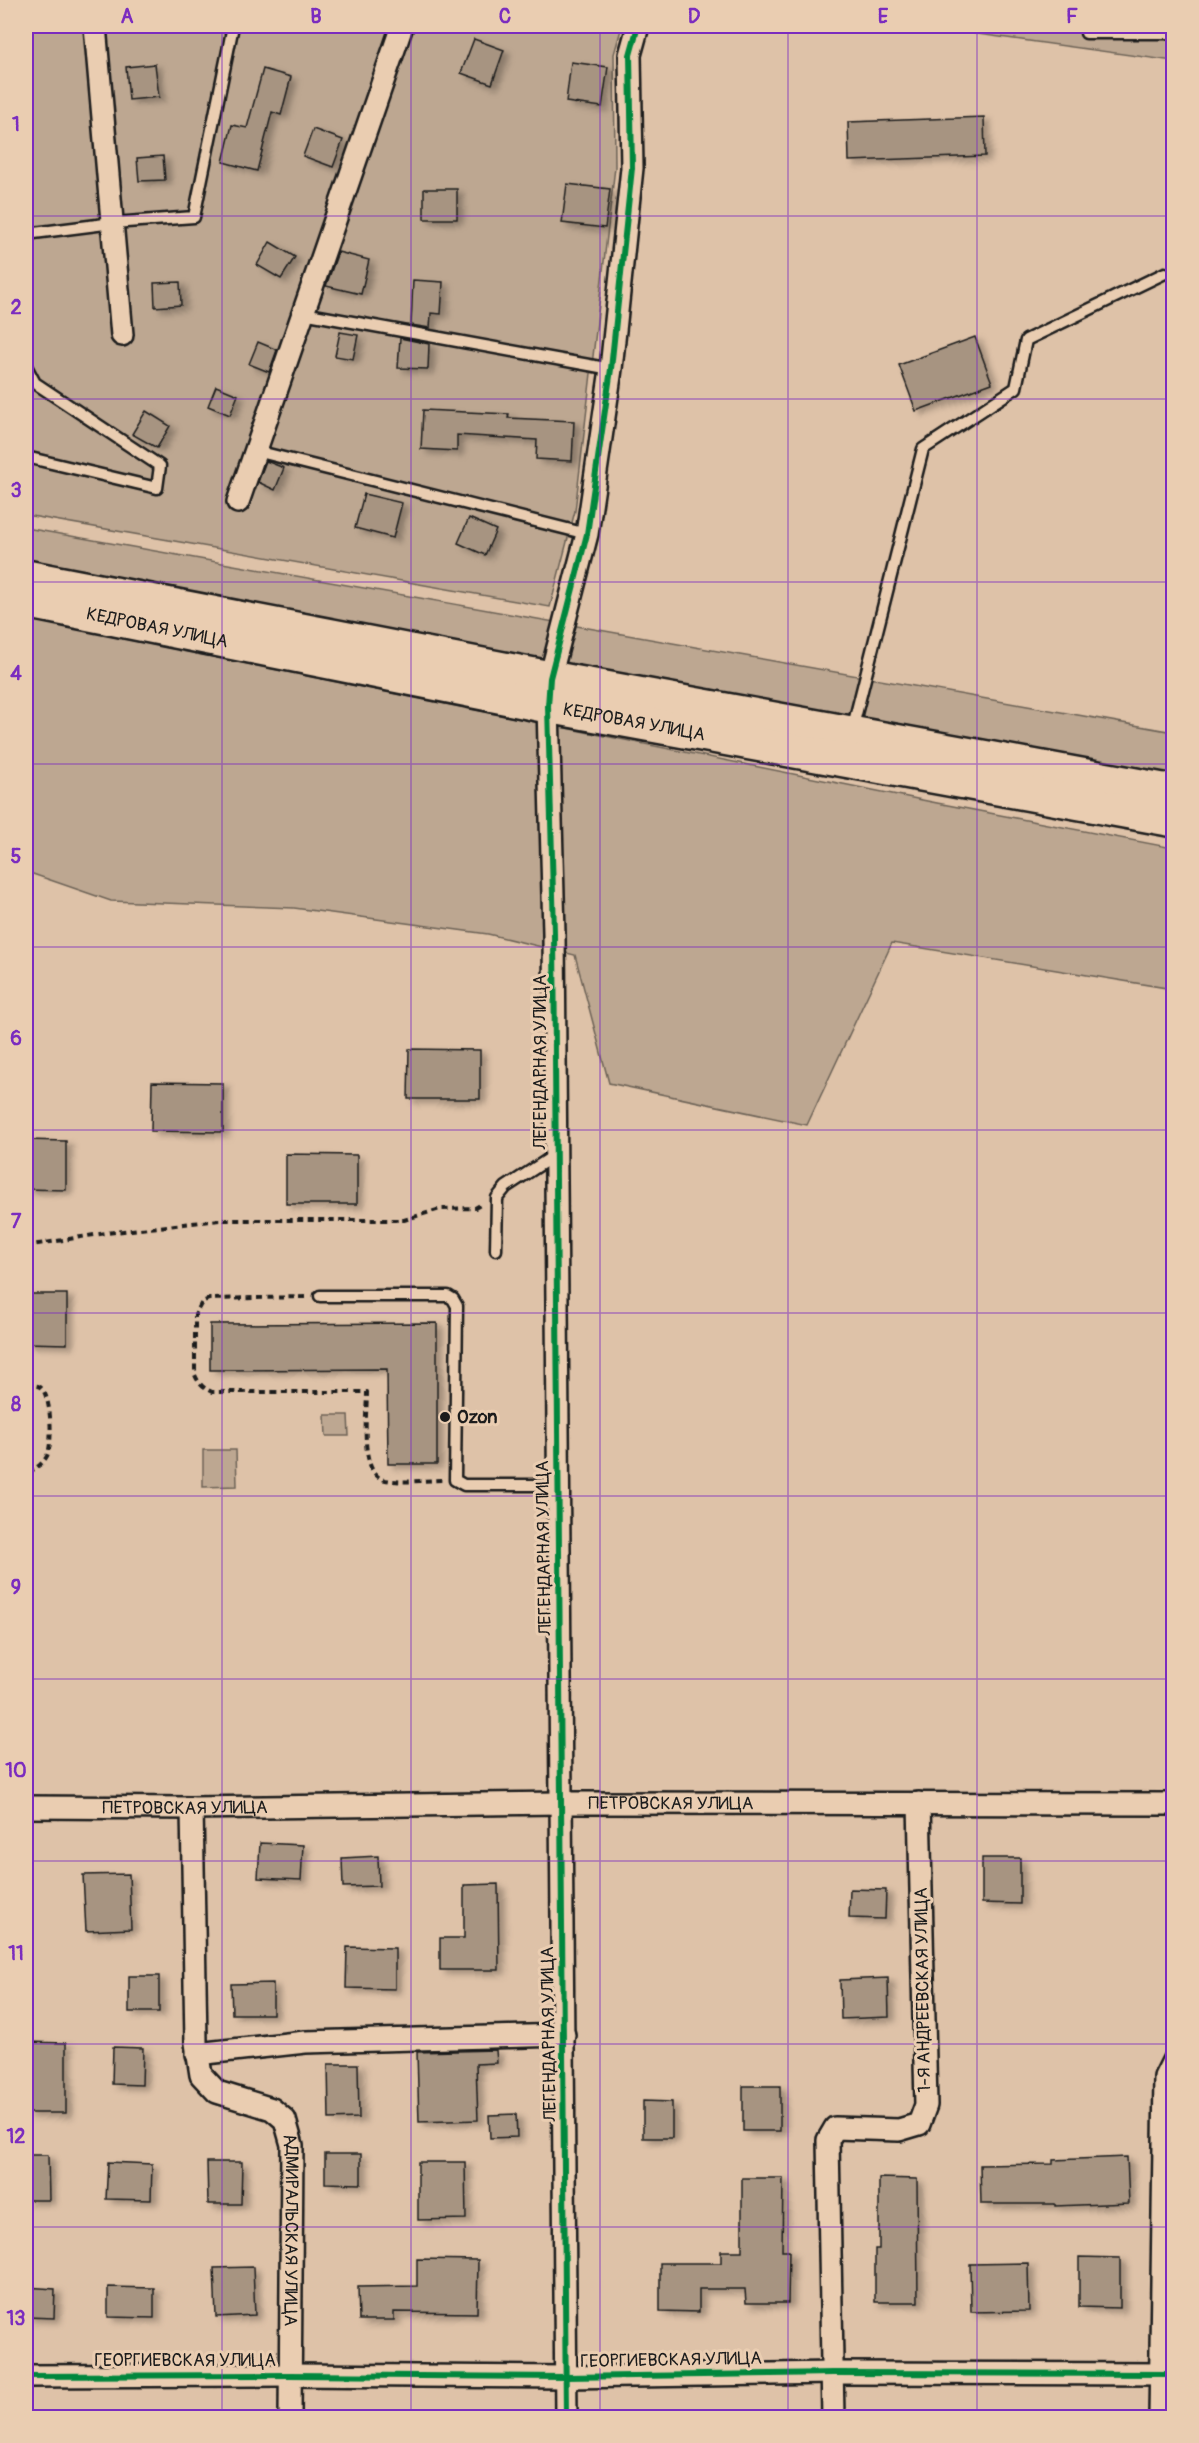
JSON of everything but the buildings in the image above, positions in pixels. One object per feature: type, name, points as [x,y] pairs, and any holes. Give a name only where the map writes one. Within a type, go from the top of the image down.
[{"type":"main road","name":"КЕДРОВАЯ УЛИЦА","points":[[26,577],[549,692],[1173,820]]},
{"type":"main road","name":"КЕДРОВАЯ УЛИЦА","points":[[26,601],[549,692],[851,733],[1173,792]]},
{"type":"street","points":[[95,26],[122,335]]},
{"type":"street","points":[[238,502],[402,26]]},
{"type":"street","name":"ЛЕГЕНДАРНАЯ УЛИЦА","points":[[566,2418],[556,1155],[549,692],[587,534],[611,369],[632,168],[630,55],[638,26]]},
{"type":"street","name":"ПЕТРОВСКАЯ УЛИЦА","points":[[26,1807],[192,1808],[561,1803],[1173,1804]]},
{"type":"street","name":"1-Я АНДРЕЕВСКАЯ УЛИЦА","points":[[833,2418],[828,2140],[835,2128],[899,2130],[920,2124],[926,2105],[919,1803]]},
{"type":"street","name":"АДМИРАЛЬСКАЯ УЛИЦА","points":[[192,1808],[197,2054],[201,2075],[217,2092],[272,2109],[285,2120],[292,2145],[290,2418]]},
{"type":"street","points":[[197,2054],[305,2042],[564,2035]]},
{"type":"street","points":[[1160,2418],[1167,2374],[1165,2077],[1173,2060]]},
{"type":"street","name":"ГЕОРГИЕВСКАЯ УЛИЦА","points":[[26,2376],[566,2377],[833,2373],[1167,2374]]},
{"type":"lane","points":[[26,234],[112,223],[194,217],[233,26]]},
{"type":"lane","points":[[1086,33],[1173,33]]},
{"type":"lane","points":[[851,733],[923,449],[1016,388],[1026,340],[1164,273]]},
{"type":"lane","points":[[303,313],[611,369]]},
{"type":"lane","points":[[26,366],[35,383],[160,466],[157,488],[26,457]]},
{"type":"lane","points":[[256,450],[587,534]]},
{"type":"lane","points":[[496,1250],[497,1198],[506,1187],[556,1155]]},
{"type":"lane","points":[[320,1296],[448,1296],[453,1299],[457,1306],[455,1480],[464,1485],[558,1485]]},
{"type":"path","points":[[26,1246],[106,1233],[219,1220],[404,1220],[440,1209],[475,1208],[497,1198]]},
{"type":"path","points":[[320,1296],[209,1299],[202,1302],[195,1315],[195,1375],[198,1382],[204,1389],[212,1392],[367,1392],[367,1455],[373,1473],[390,1480],[455,1480]]},
{"type":"path","points":[[26,1385],[39,1386],[45,1393],[51,1446],[40,1465],[26,1475]]},
{"type":"shaded area","points":[[26,26],[622,26],[614,54],[615,167],[575,511],[550,607],[26,515]]},
{"type":"shaded area","points":[[920,26],[1173,26],[1173,61]]},
{"type":"shaded area","points":[[26,528],[1173,732],[1173,787],[26,570]]},
{"type":"shaded area","points":[[26,619],[937,803],[1173,848],[1173,989],[892,943],[807,1125],[609,1083],[575,955],[488,934],[294,908],[111,901],[26,873]]},
{"type":"shaded area","points":[[325,1415],[348,1415],[349,1436],[326,1436]]},
{"type":"shaded area","points":[[203,1450],[236,1450],[237,1486],[203,1487]]},
{"type":"cycle path","points":[[566,2418],[554,933],[548,706],[550,678],[587,534],[611,369],[632,168],[630,55],[638,26]]},
{"type":"cycle path","points":[[26,2376],[566,2377],[833,2373],[1174,2374]]},
{"type":"place","name":"Ozon","points":[[445,1417]]}]
